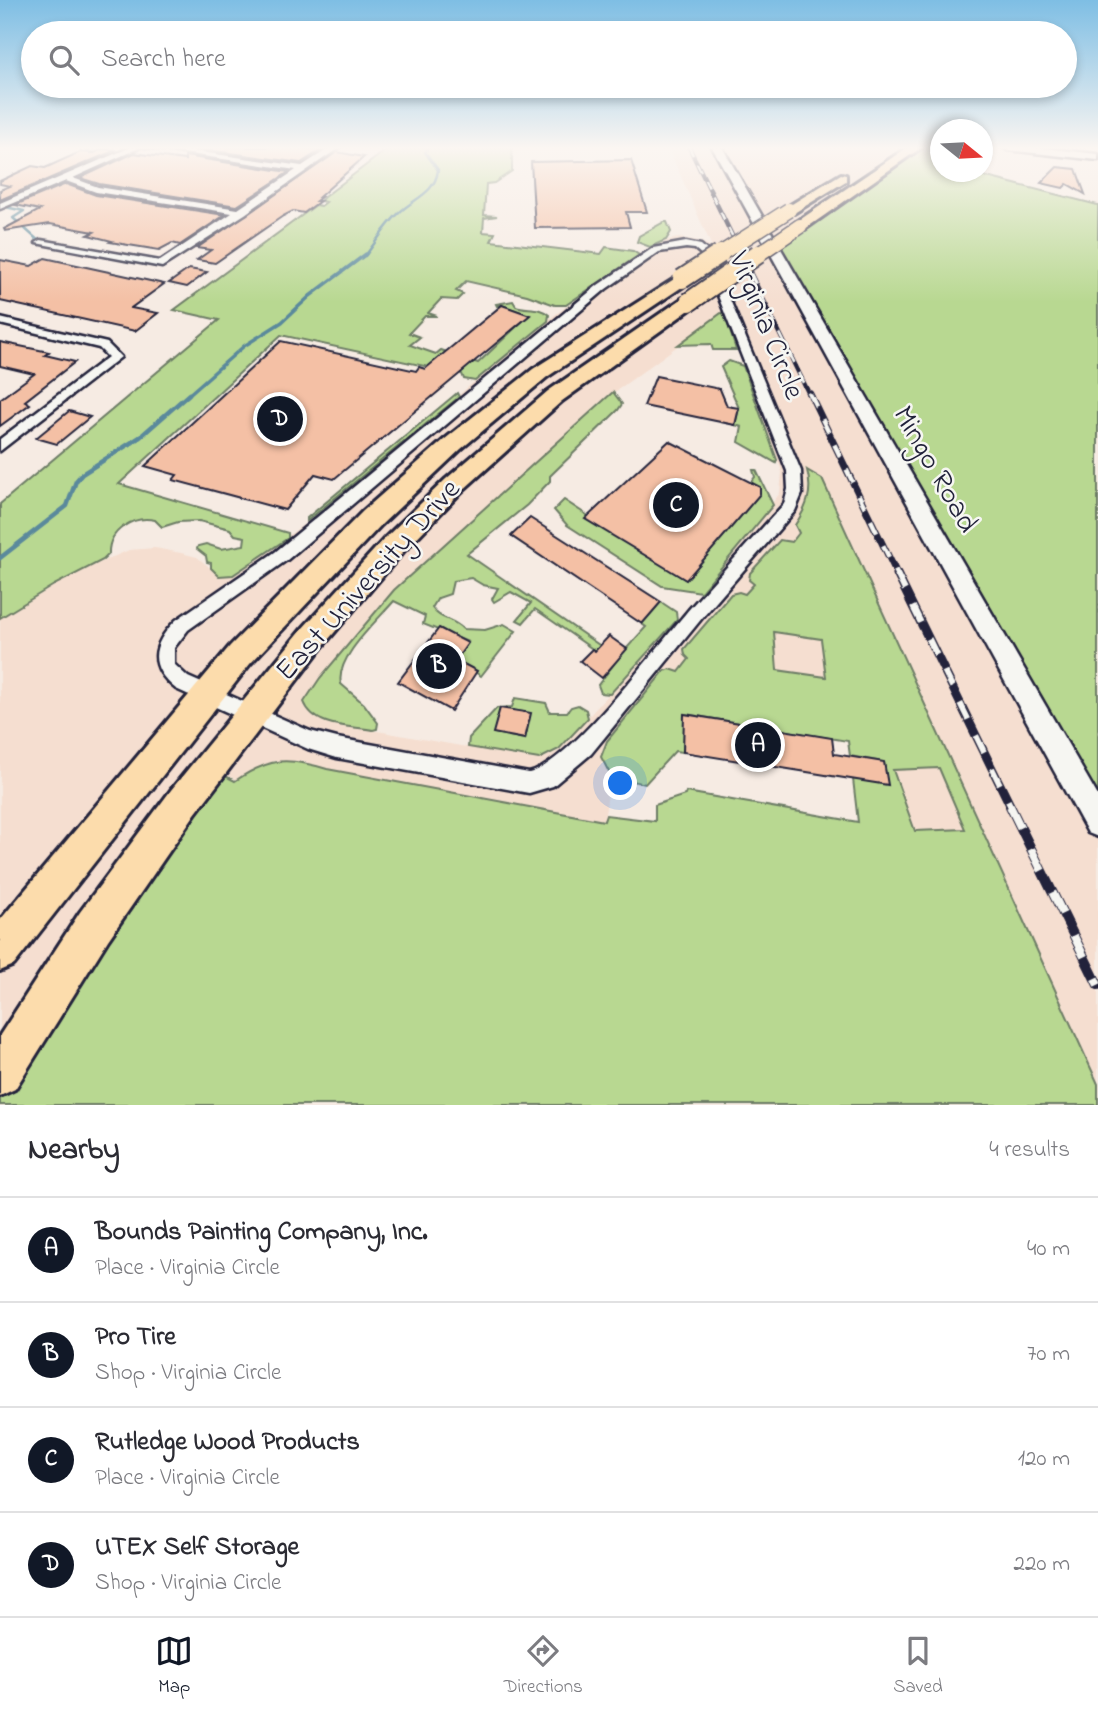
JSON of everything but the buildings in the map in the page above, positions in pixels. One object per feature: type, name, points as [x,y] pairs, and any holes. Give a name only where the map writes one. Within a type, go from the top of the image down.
[{"type":"main road","name":"East University Drive","points":[[0,1074],[128,877],[312,638],[377,565],[454,485],[579,378],[789,210],[807,199]]},
{"type":"main road","name":"East University Drive","points":[[0,951],[207,694],[316,573],[453,444],[540,373],[800,226],[840,199]]},
{"type":"street","points":[[1,212],[27,199]]},
{"type":"street","points":[[157,199],[242,212]]},
{"type":"street","points":[[41,243],[162,264],[261,199]]},
{"type":"street","name":"Mingo Road","points":[[746,199],[1098,823]]},
{"type":"street","name":"Virginia Circle","points":[[690,245],[705,251],[794,471],[796,485],[793,500],[790,507],[573,759],[546,779],[529,783],[337,748],[284,731],[251,715],[176,679],[164,662],[165,648],[182,625],[281,556],[611,279],[665,247],[690,245]]},
{"type":"street","points":[[0,321],[103,345],[114,355],[113,360],[0,446]]},
{"type":"shaded area","points":[[691,199],[890,199],[1098,823],[1098,1084],[822,479],[808,471],[809,496],[795,529],[800,532],[792,542],[784,539],[779,541],[749,574],[754,584],[745,595],[741,592],[731,594],[684,649],[689,659],[605,744],[602,764],[611,773],[604,821],[327,769],[302,761],[274,761],[237,780],[210,768],[0,1074],[0,618],[74,574],[129,550],[155,548],[181,553],[197,557],[219,575],[233,575],[310,520],[549,319],[643,252],[666,240],[679,238],[699,241],[712,247]],"holes":[[[724,312],[782,472],[780,493],[703,591],[559,749],[549,755],[533,759],[327,722],[313,716],[320,678],[394,590],[564,439],[597,405]]]},
{"type":"shaded area","points":[[774,632],[821,638],[826,677],[777,670]]},
{"type":"shaded area","points":[[939,768],[965,829],[915,831],[892,770]]},
{"type":"green space","points":[[322,199],[485,199],[484,215],[497,216],[484,218],[483,232],[495,233],[491,241],[601,254],[606,247],[633,251],[639,255],[566,305],[555,305],[527,295],[466,281],[456,291],[463,294],[457,300],[441,299],[428,313],[437,316],[425,316],[409,333],[420,337],[410,345],[436,354],[441,350],[478,363],[529,315],[496,304],[513,301],[516,306],[541,310],[549,315],[548,321],[475,381],[464,379],[462,374],[281,335],[119,484],[288,533],[288,538],[233,575],[219,576],[211,568],[211,563],[207,562],[206,556],[197,549],[198,546],[206,544],[221,549],[244,545],[245,537],[235,535],[230,529],[199,521],[178,522],[162,527],[155,520],[138,520],[123,526],[117,532],[109,554],[103,560],[54,585],[0,618],[0,504],[219,320],[174,310],[316,205],[321,206],[326,202],[320,201]]},
{"type":"green space","points":[[840,199],[1072,199],[1098,205],[1098,823],[772,245]]},
{"type":"green space","points":[[667,222],[671,232],[666,240],[650,247],[637,242],[639,236]]},
{"type":"green space","points":[[724,311],[736,350],[713,350],[711,344],[678,345]]},
{"type":"green space","points":[[729,361],[743,366],[776,463],[739,442],[742,427],[735,425],[739,408],[721,367]]},
{"type":"green space","points":[[613,392],[622,404],[618,410],[550,476],[550,481],[527,505],[467,554],[618,658],[646,627],[642,624],[661,602],[676,612],[677,620],[610,694],[601,693],[598,685],[614,664],[535,609],[523,623],[517,620],[531,603],[511,592],[494,602],[492,599],[498,588],[483,585],[471,578],[453,581],[450,594],[438,598],[432,608],[463,629],[485,630],[504,624],[516,631],[481,676],[456,660],[468,642],[423,624],[425,616],[394,601],[359,640],[344,663],[341,674],[341,684],[364,704],[378,723],[377,729],[334,724],[309,711],[304,702],[320,678],[394,590]]},
{"type":"green space","points":[[457,393],[459,397],[307,521],[307,518]]},
{"type":"green space","points":[[753,470],[756,470],[773,505],[701,592],[662,586],[567,525],[554,510],[564,500],[686,580],[760,494],[760,487],[751,482],[755,477]]},
{"type":"green space","points":[[807,470],[822,479],[1098,1084],[1098,1105],[0,1105],[0,1074],[210,768],[235,781],[269,763],[301,762],[604,821],[606,815],[655,821],[655,805],[685,795],[686,792],[858,822],[853,779],[887,784],[884,762],[850,756],[848,741],[685,714],[683,752],[675,751],[645,784],[611,776],[601,757],[607,741],[664,671],[670,669],[679,672],[689,659],[684,649],[731,594],[745,594],[754,584],[749,580],[750,573],[780,540],[792,542],[799,533],[795,525],[808,499]],"holes":[[[774,632],[821,639],[826,677],[777,670]],[[939,768],[965,829],[915,831],[893,770]]]},
{"type":"green space","points":[[515,698],[546,703],[550,712],[567,712],[578,705],[586,710],[588,718],[559,749],[539,759],[468,747],[469,738],[497,708],[512,707]],"holes":[[[500,708],[530,713],[525,739],[494,733]]]},
{"type":"waterway","points":[[365,256],[394,218],[418,199]]},
{"type":"waterway","points":[[1,206],[24,211],[13,218],[41,243]]},
{"type":"waterway","points":[[187,396],[244,346],[282,322],[310,296],[366,254]]},
{"type":"waterway","points":[[0,558],[67,506],[76,481],[82,474],[140,437],[189,394]]},
{"type":"railway","points":[[714,199],[742,256]]},
{"type":"railway","points":[[741,254],[810,396]]},
{"type":"railway","points":[[810,394],[898,576]]},
{"type":"railway","points":[[897,574],[1011,807]]},
{"type":"railway","points":[[1010,806],[1098,985]]},
{"type":"place","name":"UTEX Self Storage","points":[[280,419]]},
{"type":"place","name":"Rutledge Wood Products","points":[[676,505]]},
{"type":"place","name":"Pro Tire","points":[[439,666]]},
{"type":"place","name":"Bounds Painting Company, Inc.","points":[[758,745]]}]
